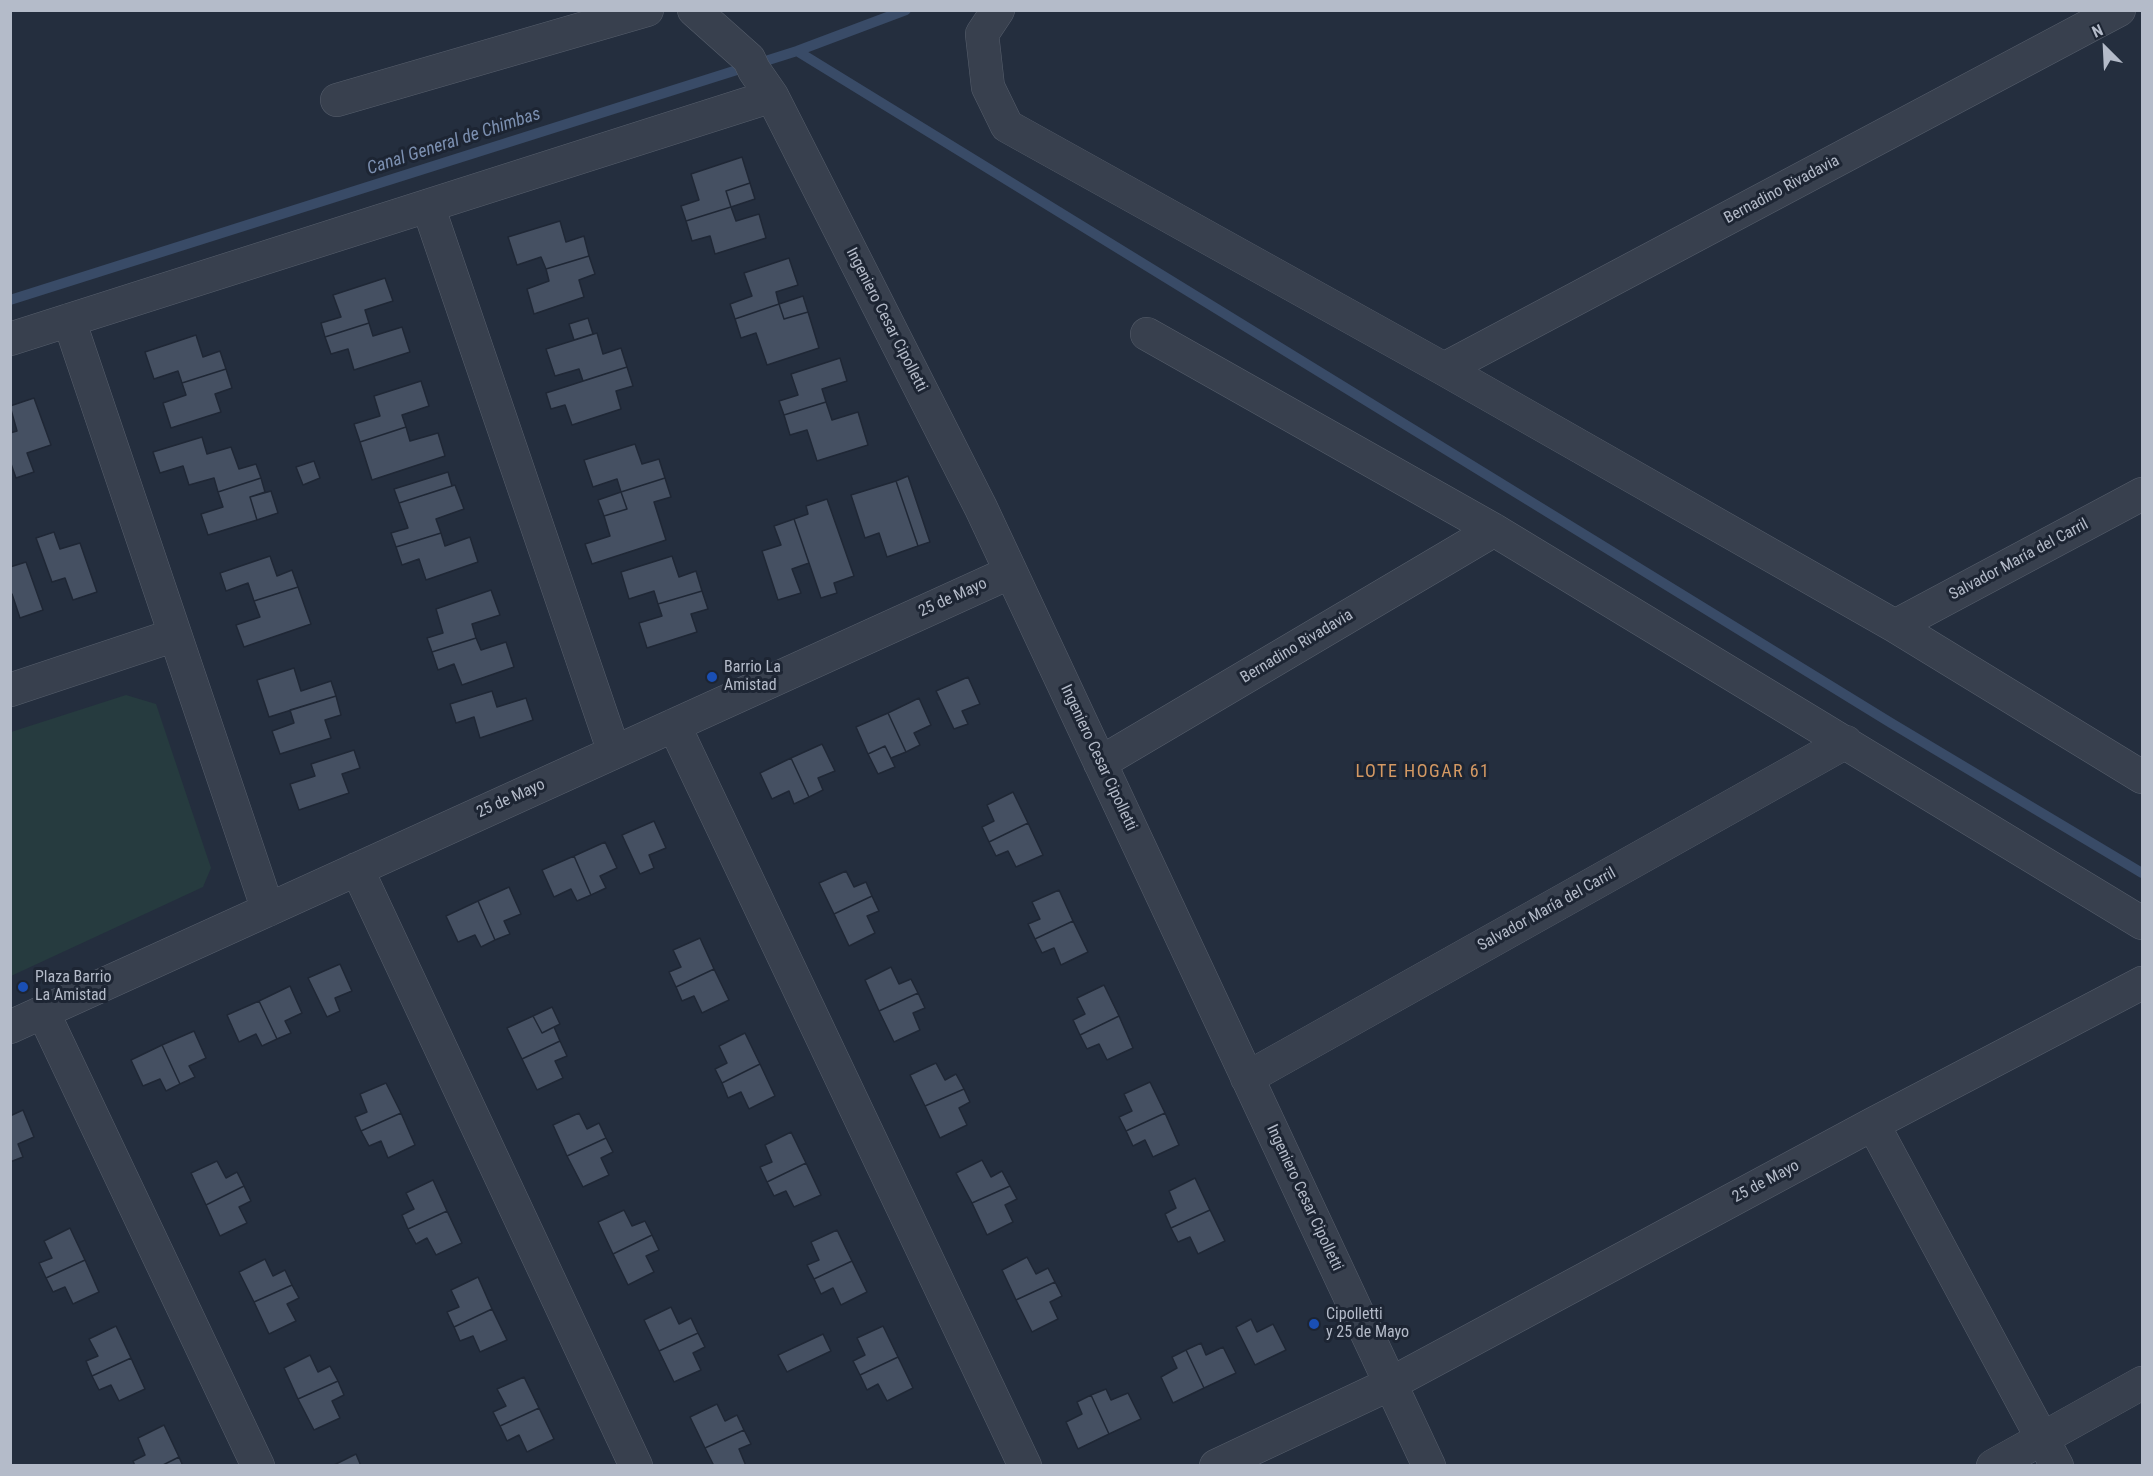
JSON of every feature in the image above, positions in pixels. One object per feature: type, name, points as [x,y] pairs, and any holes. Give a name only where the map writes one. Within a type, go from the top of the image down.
[{"type":"street","points":[[337,100],[647,10]]},
{"type":"street","points":[[10,339],[428,206],[758,75],[694,10]]},
{"type":"street","points":[[998,10],[981,34],[988,87],[1007,126],[1444,369],[1895,626],[2142,777]]},
{"type":"street","name":"Bernadino Rivadavia","points":[[1444,369],[2119,10]]},
{"type":"street","name":"Ingeniero Cesar Cipolletti","points":[[758,75],[981,508],[1429,1466]]},
{"type":"street","points":[[428,206],[614,752]]},
{"type":"street","points":[[69,320],[268,910]]},
{"type":"street","points":[[1147,334],[1494,530],[2142,923]]},
{"type":"street","name":"Salvador María del Carril","points":[[1895,626],[2142,494]]},
{"type":"street","name":"Bernadino Rivadavia","points":[[1100,763],[1494,530]]},
{"type":"street","name":"25 de Mayo","points":[[10,1027],[1011,572]]},
{"type":"street","points":[[10,690],[175,635]]},
{"type":"street","points":[[674,725],[1025,1466]]},
{"type":"street","name":"Salvador María del Carril","points":[[1248,1078],[1846,742]]},
{"type":"street","points":[[357,869],[636,1466]]},
{"type":"street","name":"25 de Mayo","points":[[1216,1466],[1390,1384],[1874,1124],[2142,984]]},
{"type":"street","points":[[43,1012],[258,1466]]},
{"type":"street","points":[[1874,1124],[2043,1436],[2057,1466]]},
{"type":"street","points":[[1993,1466],[2043,1436],[2142,1383]]},
{"type":"green space","points":[[126,695],[156,704],[211,868],[203,887],[11,976],[11,732]]},
{"type":"building","points":[[742,157],[750,183],[726,191],[731,207],[686,221],[681,206],[699,200],[691,174]]},
{"type":"building","points":[[750,183],[755,199],[731,207],[726,191]]},
{"type":"building","points":[[731,207],[736,221],[759,214],[766,238],[715,254],[710,236],[692,241],[686,221]]},
{"type":"building","points":[[560,221],[566,242],[584,236],[589,256],[546,269],[541,257],[517,265],[508,237]]},
{"type":"building","points":[[589,256],[595,274],[579,280],[584,297],[534,314],[527,289],[549,281],[546,269]]},
{"type":"building","points":[[789,258],[798,285],[776,292],[779,304],[735,319],[730,304],[752,296],[744,273]]},
{"type":"building","points":[[385,278],[393,301],[365,310],[369,323],[325,337],[321,323],[341,317],[333,295]]},
{"type":"building","points":[[803,296],[808,312],[784,319],[779,304]]},
{"type":"building","points":[[779,304],[784,319],[808,312],[819,348],[767,365],[756,333],[741,338],[735,319]]},
{"type":"building","points":[[588,318],[593,334],[574,340],[569,324]]},
{"type":"building","points":[[369,323],[373,336],[402,327],[410,352],[354,370],[348,349],[331,354],[325,337]]},
{"type":"building","points":[[597,333],[603,354],[621,348],[627,367],[583,381],[579,369],[555,376],[546,349]]},
{"type":"building","points":[[196,335],[203,357],[220,351],[226,369],[182,383],[178,371],[154,379],[145,352]]},
{"type":"building","points":[[840,358],[847,381],[822,389],[826,402],[784,415],[779,401],[798,395],[791,374]]},
{"type":"building","points":[[627,367],[633,386],[616,391],[621,409],[572,425],[565,405],[551,409],[546,393]]},
{"type":"building","points":[[226,369],[232,388],[215,394],[221,412],[171,428],[163,403],[186,395],[182,383]]},
{"type":"building","points":[[421,381],[429,406],[402,415],[406,427],[360,442],[354,424],[380,416],[374,396]]},
{"type":"building","points":[[34,398],[51,445],[27,453],[34,472],[16,478],[10,461],[10,433],[17,431],[10,406]]},
{"type":"building","points":[[826,402],[832,420],[858,412],[868,445],[817,461],[807,430],[790,435],[784,415]]},
{"type":"building","points":[[406,427],[410,441],[438,433],[445,456],[372,480],[360,442]]},
{"type":"building","points":[[202,437],[207,454],[231,447],[239,469],[256,464],[261,478],[218,492],[214,478],[189,485],[183,466],[160,473],[153,452]]},
{"type":"building","points":[[635,444],[642,464],[659,459],[665,478],[621,492],[617,479],[593,487],[584,460]]},
{"type":"building","points":[[314,461],[320,478],[303,485],[296,467]]},
{"type":"building","points":[[448,472],[452,486],[399,503],[394,489]]},
{"type":"building","points":[[908,476],[930,542],[918,546],[896,481]]},
{"type":"building","points":[[261,478],[265,492],[250,497],[257,520],[208,535],[201,514],[223,507],[218,492]]},
{"type":"building","points":[[665,478],[671,497],[654,502],[666,540],[592,564],[585,544],[610,536],[604,516],[627,509],[621,492]]},
{"type":"building","points":[[896,481],[918,546],[887,557],[879,533],[865,538],[851,495]]},
{"type":"building","points":[[455,485],[464,509],[436,519],[441,533],[396,547],[391,533],[408,528],[399,503]]},
{"type":"building","points":[[271,491],[278,513],[257,520],[250,497]]},
{"type":"building","points":[[621,492],[627,509],[604,516],[598,500]]},
{"type":"building","points":[[827,499],[854,576],[834,583],[837,593],[821,598],[794,519],[808,514],[806,506]]},
{"type":"building","points":[[794,519],[809,563],[792,569],[801,593],[778,600],[762,551],[781,545],[774,526]]},
{"type":"building","points":[[54,532],[60,549],[80,543],[97,592],[73,600],[65,578],[52,582],[36,538]]},
{"type":"building","points":[[441,533],[445,546],[470,537],[478,562],[426,580],[419,559],[402,565],[396,547]]},
{"type":"building","points":[[270,556],[277,576],[292,570],[298,587],[254,601],[248,583],[226,591],[220,573]]},
{"type":"building","points":[[672,556],[679,577],[696,571],[702,591],[658,604],[654,591],[629,599],[621,572]]},
{"type":"building","points":[[26,562],[43,610],[20,618],[12,594],[10,595],[10,567]]},
{"type":"building","points":[[298,587],[311,624],[244,647],[236,625],[260,617],[254,601]]},
{"type":"building","points":[[491,590],[500,615],[472,624],[476,638],[432,652],[427,638],[443,633],[436,609]]},
{"type":"building","points":[[702,591],[708,609],[691,614],[697,632],[647,648],[639,623],[662,616],[658,604]]},
{"type":"building","points":[[476,638],[481,650],[506,642],[514,667],[462,685],[454,664],[438,670],[432,652]]},
{"type":"building","points":[[294,668],[301,691],[331,681],[336,696],[269,717],[257,680]]},
{"type":"building","points":[[968,677],[980,704],[962,711],[968,724],[954,729],[936,691]]},
{"type":"building","points":[[492,691],[497,707],[526,698],[533,720],[480,738],[474,717],[456,723],[450,704]]},
{"type":"building","points":[[336,696],[341,715],[325,720],[331,738],[280,754],[272,731],[294,723],[290,710]]},
{"type":"building","points":[[919,698],[931,725],[914,733],[920,745],[906,752],[888,713]]},
{"type":"building","points":[[888,713],[906,752],[891,758],[885,746],[868,754],[856,727]]},
{"type":"building","points":[[822,744],[835,771],[818,778],[823,790],[809,797],[791,758]]},
{"type":"building","points":[[885,746],[895,767],[878,774],[868,754]]},
{"type":"building","points":[[354,750],[360,768],[342,774],[349,793],[299,810],[290,784],[315,776],[311,764]]},
{"type":"building","points":[[791,758],[809,797],[794,804],[789,791],[772,799],[760,773]]},
{"type":"building","points":[[1013,792],[1028,823],[989,842],[982,827],[994,821],[987,805]]},
{"type":"building","points":[[654,821],[666,848],[649,855],[654,868],[640,874],[622,835]]},
{"type":"building","points":[[1028,823],[1043,855],[1016,867],[1008,851],[996,856],[989,842]]},
{"type":"building","points":[[605,842],[617,868],[600,876],[606,888],[591,895],[574,856]]},
{"type":"building","points":[[574,856],[591,895],[577,901],[571,889],[554,897],[542,870]]},
{"type":"building","points":[[846,871],[854,887],[866,882],[872,896],[834,914],[819,883]]},
{"type":"building","points":[[509,887],[521,914],[504,921],[510,934],[495,940],[478,901]]},
{"type":"building","points":[[1059,890],[1073,921],[1035,939],[1028,924],[1040,919],[1032,902]]},
{"type":"building","points":[[872,896],[879,911],[867,916],[875,933],[849,946],[834,914]]},
{"type":"building","points":[[478,901],[495,940],[481,947],[475,935],[458,942],[446,916]]},
{"type":"building","points":[[1073,921],[1088,952],[1061,965],[1054,948],[1042,953],[1035,939]]},
{"type":"building","points":[[700,938],[714,969],[676,987],[669,972],[681,967],[673,950]]},
{"type":"building","points":[[340,964],[352,991],[335,998],[340,1011],[327,1017],[308,978]]},
{"type":"building","points":[[891,967],[899,984],[911,979],[918,993],[879,1011],[865,980]]},
{"type":"building","points":[[714,969],[729,1000],[702,1013],[694,996],[682,1001],[676,987]]},
{"type":"building","points":[[1104,985],[1119,1016],[1080,1035],[1073,1020],[1085,1014],[1077,998]]},
{"type":"building","points":[[290,986],[302,1013],[285,1021],[291,1033],[277,1039],[259,1001]]},
{"type":"building","points":[[918,993],[925,1008],[913,1013],[920,1030],[894,1042],[879,1011]]},
{"type":"building","points":[[259,1001],[277,1039],[262,1046],[256,1034],[239,1042],[227,1015]]},
{"type":"building","points":[[552,1007],[560,1024],[542,1033],[533,1016]]},
{"type":"building","points":[[533,1016],[542,1033],[554,1027],[560,1041],[522,1059],[507,1028]]},
{"type":"building","points":[[1119,1016],[1133,1048],[1107,1060],[1099,1044],[1087,1049],[1080,1035]]},
{"type":"building","points":[[194,1031],[206,1058],[189,1066],[195,1077],[180,1084],[162,1045]]},
{"type":"building","points":[[745,1033],[760,1064],[722,1083],[715,1069],[727,1063],[719,1046]]},
{"type":"building","points":[[560,1041],[567,1056],[555,1061],[563,1078],[537,1090],[522,1059]]},
{"type":"building","points":[[162,1045],[180,1084],[166,1091],[160,1079],[143,1086],[131,1060]]},
{"type":"building","points":[[936,1063],[945,1080],[956,1074],[964,1089],[925,1106],[910,1075]]},
{"type":"building","points":[[760,1064],[775,1096],[749,1109],[741,1092],[728,1098],[722,1083]]},
{"type":"building","points":[[1150,1082],[1165,1113],[1126,1131],[1119,1117],[1132,1111],[1124,1094]]},
{"type":"building","points":[[386,1083],[401,1113],[361,1131],[355,1117],[367,1112],[360,1094]]},
{"type":"building","points":[[964,1089],[970,1102],[959,1108],[967,1125],[940,1138],[925,1106]]},
{"type":"building","points":[[23,1110],[34,1137],[18,1144],[23,1157],[10,1162],[10,1116]]},
{"type":"building","points":[[401,1113],[415,1145],[388,1158],[381,1141],[369,1146],[361,1131]]},
{"type":"building","points":[[579,1113],[587,1129],[599,1123],[606,1138],[567,1156],[553,1125]]},
{"type":"building","points":[[1165,1113],[1179,1145],[1153,1157],[1145,1140],[1133,1146],[1126,1131]]},
{"type":"building","points":[[791,1132],[806,1163],[767,1182],[760,1167],[772,1162],[765,1145]]},
{"type":"building","points":[[606,1138],[613,1152],[601,1158],[609,1175],[583,1187],[567,1156]]},
{"type":"building","points":[[982,1160],[991,1177],[1002,1171],[1010,1186],[972,1203],[956,1173]]},
{"type":"building","points":[[217,1161],[226,1178],[237,1172],[244,1186],[206,1205],[191,1173]]},
{"type":"building","points":[[806,1163],[821,1195],[794,1207],[786,1191],[774,1196],[767,1182]]},
{"type":"building","points":[[1195,1178],[1210,1210],[1171,1228],[1165,1214],[1176,1208],[1169,1191]]},
{"type":"building","points":[[433,1180],[447,1211],[408,1229],[402,1215],[414,1209],[406,1193]]},
{"type":"building","points":[[244,1186],[251,1201],[239,1207],[247,1223],[220,1236],[206,1205]]},
{"type":"building","points":[[1010,1186],[1017,1199],[1005,1205],[1013,1222],[987,1235],[972,1203]]},
{"type":"building","points":[[624,1210],[632,1226],[645,1221],[652,1235],[613,1254],[598,1222]]},
{"type":"building","points":[[1210,1210],[1225,1241],[1198,1254],[1190,1237],[1178,1242],[1171,1228]]},
{"type":"building","points":[[447,1211],[462,1243],[436,1255],[427,1238],[416,1244],[408,1229]]},
{"type":"building","points":[[70,1228],[85,1260],[46,1278],[39,1263],[52,1258],[44,1241]]},
{"type":"building","points":[[837,1230],[852,1261],[814,1279],[807,1265],[819,1260],[811,1242]]},
{"type":"building","points":[[652,1235],[659,1250],[646,1256],[654,1272],[628,1285],[613,1254]]},
{"type":"building","points":[[1027,1257],[1036,1274],[1048,1268],[1055,1282],[1016,1300],[1002,1270]]},
{"type":"building","points":[[265,1259],[273,1276],[285,1270],[292,1285],[254,1302],[239,1272]]},
{"type":"building","points":[[85,1260],[99,1292],[73,1304],[65,1287],[53,1292],[46,1278]]},
{"type":"building","points":[[852,1261],[867,1292],[841,1305],[833,1288],[821,1294],[814,1279]]},
{"type":"building","points":[[478,1277],[492,1309],[454,1327],[447,1312],[459,1307],[451,1290]]},
{"type":"building","points":[[1055,1282],[1062,1296],[1050,1302],[1058,1319],[1032,1332],[1016,1300]]},
{"type":"building","points":[[292,1285],[299,1298],[287,1304],[296,1321],[269,1334],[254,1302]]},
{"type":"building","points":[[671,1307],[679,1324],[691,1318],[698,1333],[659,1351],[644,1320]]},
{"type":"building","points":[[492,1309],[507,1340],[480,1352],[473,1336],[460,1341],[454,1327]]},
{"type":"building","points":[[1251,1319],[1257,1332],[1273,1324],[1286,1350],[1255,1365],[1236,1327]]},
{"type":"building","points":[[116,1326],[131,1358],[92,1376],[86,1361],[98,1356],[89,1339]]},
{"type":"building","points":[[883,1326],[898,1357],[860,1375],[853,1361],[865,1355],[857,1338]]},
{"type":"building","points":[[698,1333],[705,1347],[693,1353],[701,1370],[674,1382],[659,1351]]},
{"type":"building","points":[[823,1334],[831,1351],[787,1372],[778,1355]]},
{"type":"building","points":[[1201,1343],[1206,1355],[1223,1347],[1236,1373],[1204,1388],[1186,1350]]},
{"type":"building","points":[[1186,1350],[1204,1388],[1173,1403],[1161,1377],[1177,1368],[1172,1357]]},
{"type":"building","points":[[310,1355],[318,1372],[330,1366],[338,1381],[298,1399],[284,1368]]},
{"type":"building","points":[[898,1357],[913,1388],[887,1401],[878,1384],[867,1390],[860,1375]]},
{"type":"building","points":[[131,1358],[145,1389],[119,1401],[111,1385],[99,1390],[92,1376]]},
{"type":"building","points":[[524,1377],[539,1408],[500,1426],[493,1412],[506,1406],[497,1389]]},
{"type":"building","points":[[338,1381],[344,1395],[332,1401],[340,1418],[314,1430],[298,1399]]},
{"type":"building","points":[[1106,1389],[1111,1400],[1128,1393],[1141,1419],[1109,1434],[1091,1395]]},
{"type":"building","points":[[1091,1395],[1109,1434],[1078,1449],[1066,1422],[1082,1414],[1077,1402]]},
{"type":"building","points":[[717,1404],[725,1421],[737,1415],[744,1430],[705,1448],[690,1417]]},
{"type":"building","points":[[539,1408],[554,1439],[527,1452],[519,1435],[507,1441],[500,1426]]},
{"type":"building","points":[[164,1425],[179,1457],[161,1466],[135,1466],[133,1461],[145,1455],[138,1438]]},
{"type":"building","points":[[744,1430],[751,1444],[739,1449],[746,1466],[714,1466],[705,1448]]},
{"type":"building","points":[[356,1454],[361,1466],[332,1466]]},
{"type":"building","points":[[179,1457],[183,1466],[161,1466]]},
{"type":"waterway","name":"Canal General de Chimbas","points":[[10,300],[797,51],[906,10]]},
{"type":"waterway","points":[[797,51],[1891,723],[2142,873]]},
{"type":"place","name":"Barrio La Amistad","points":[[712,677]]},
{"type":"place","name":"Plaza Barrio La Amistad","points":[[23,987]]},
{"type":"place","name":"Cipolletti y 25 de Mayo","points":[[1314,1324]]},
{"type":"district","name":"LOTE HOGAR 61","points":[[1423,772]]}]
